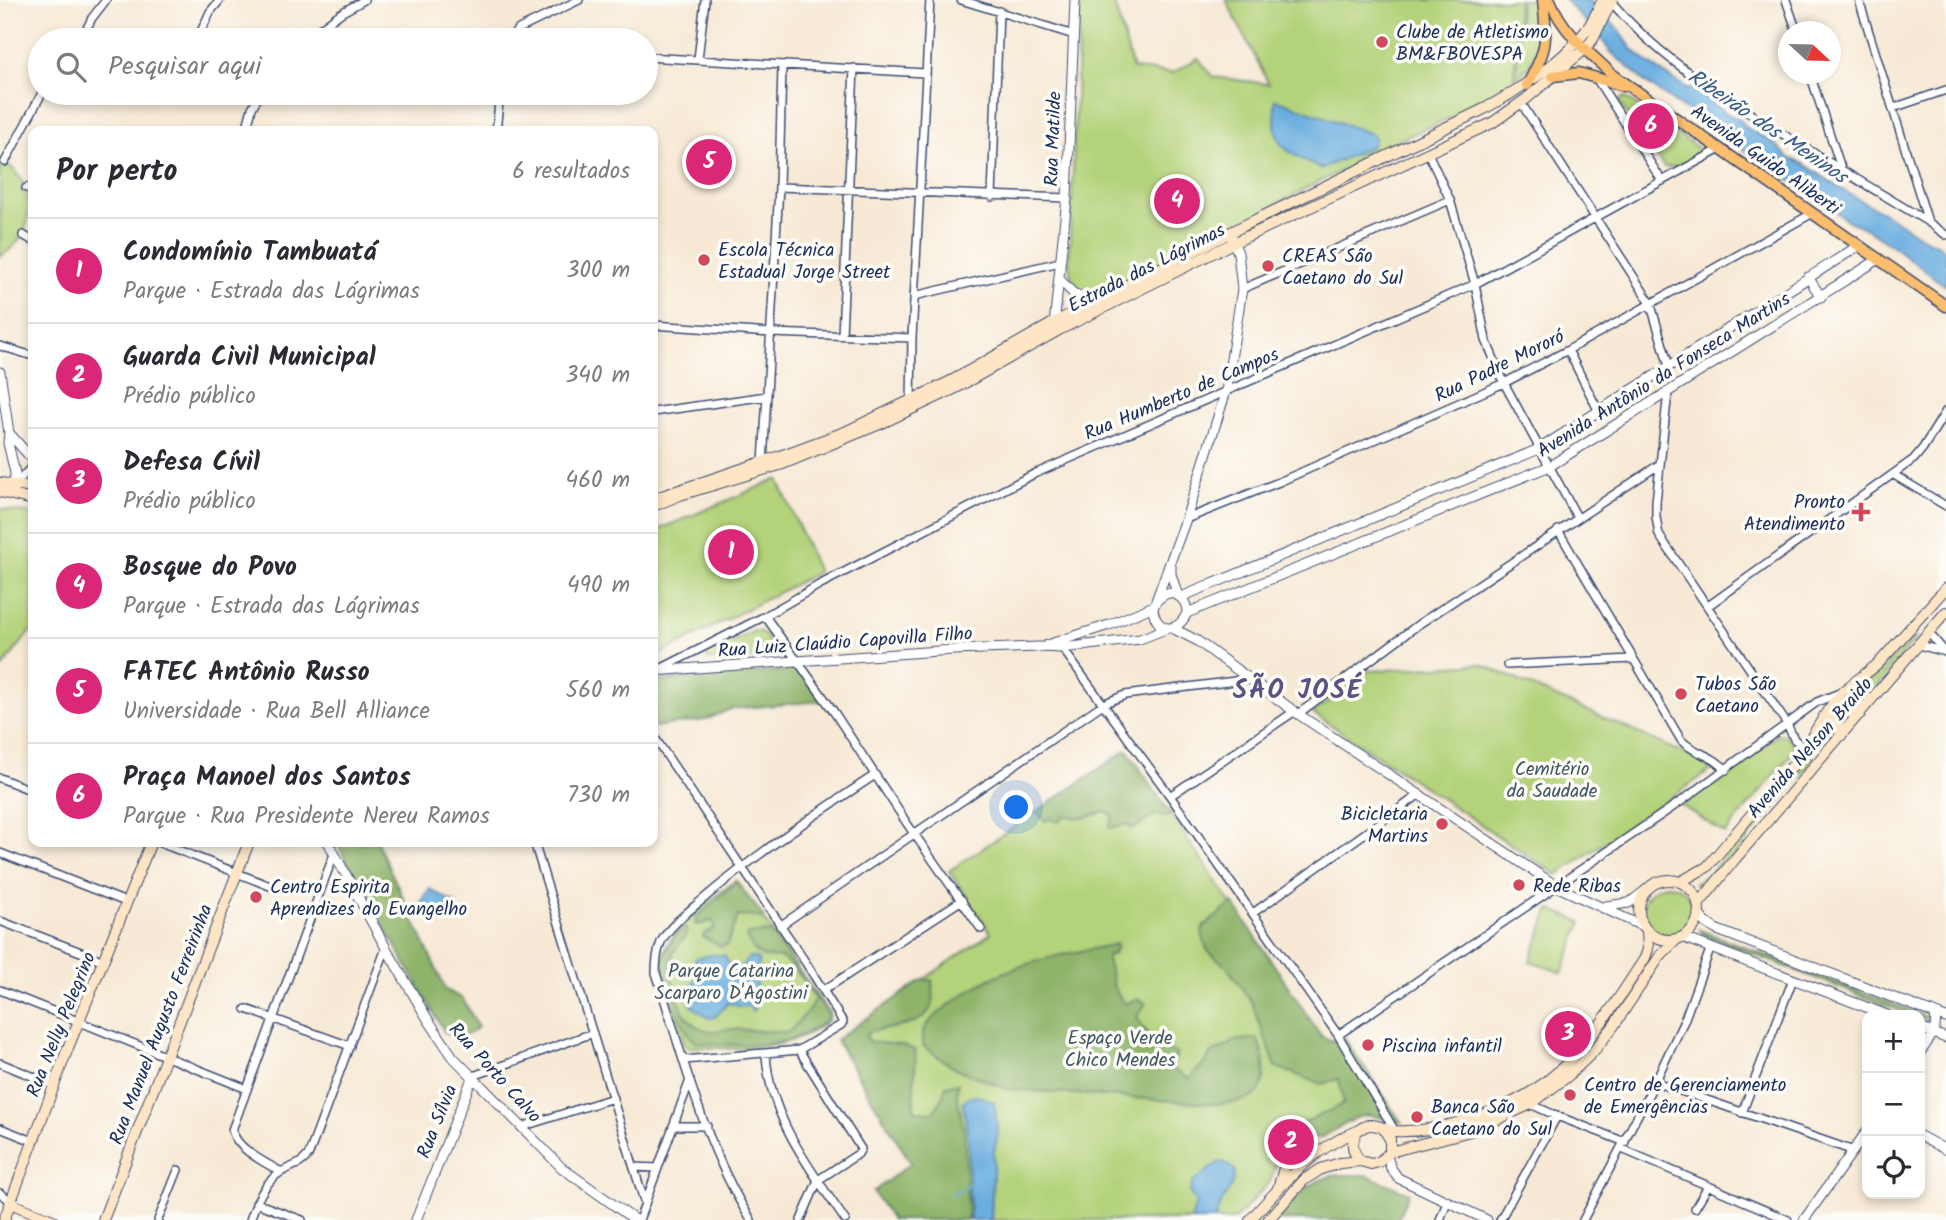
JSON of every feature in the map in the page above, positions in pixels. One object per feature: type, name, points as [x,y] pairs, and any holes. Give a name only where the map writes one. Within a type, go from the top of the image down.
[{"type":"main road","points":[[1527,85],[1547,41],[1543,0]]},
{"type":"main road","name":"Avenida Guido Aliberti","points":[[1550,0],[1554,10],[1581,45],[1612,74],[1946,306]]},
{"type":"main road","name":"Estrada das Lágrimas","points":[[658,498],[839,442],[911,404],[956,388],[1093,303],[1492,123],[1553,76],[1591,33],[1608,2]]},
{"type":"main road","name":"Estrada das Lágrimas","points":[[1054,328],[1484,109],[1527,85],[1581,45]]},
{"type":"main road","points":[[1553,76],[1572,72],[1635,90]]},
{"type":"main road","name":"Estrada das Lágrimas","points":[[658,504],[763,466]]},
{"type":"main road","points":[[0,483],[28,497]]},
{"type":"main road","points":[[0,492],[28,489]]},
{"type":"main road","name":"Avenida Nelson Braido","points":[[1680,882],[1707,867],[1805,749],[1823,717],[1839,696],[1878,664],[1946,588]]},
{"type":"main road","name":"Avenida Nelson Braido","points":[[1698,909],[1734,859],[1946,612]]},
{"type":"main road","points":[[1903,636],[1929,633]]},
{"type":"main road","points":[[1839,696],[1847,712],[1860,714]]},
{"type":"main road","points":[[1823,717],[1836,723],[1841,736]]},
{"type":"main road","points":[[1805,749],[1817,754],[1828,752]]},
{"type":"main road","name":"Rua Nelly Pelegrino","points":[[4,1220],[54,1085],[149,847]]},
{"type":"main road","name":"Rua Manuel Augusto Ferreirinha","points":[[103,1220],[248,847]]},
{"type":"main road","points":[[1250,1220],[1315,1153],[1335,1140],[1370,1125],[1395,1131],[1459,1121],[1519,1098],[1569,1062],[1589,1040],[1645,958],[1648,949],[1646,929],[1639,908],[1646,890],[1662,880],[1680,882],[1689,887],[1698,909],[1692,929],[1660,956],[1613,1027],[1592,1053],[1568,1076],[1531,1104],[1474,1130],[1388,1154],[1380,1163],[1361,1161],[1327,1166],[1312,1173],[1268,1220]]},
{"type":"main road","points":[[1646,929],[1661,939],[1680,938]]},
{"type":"main road","points":[[1383,1128],[1390,1139],[1388,1154]]},
{"type":"main road","points":[[1357,1131],[1352,1148],[1361,1161]]},
{"type":"main road","points":[[1278,1189],[1289,1152]]},
{"type":"main road","points":[[11,1201],[53,1220]]},
{"type":"street","points":[[87,28],[106,0]]},
{"type":"street","points":[[203,28],[210,12],[220,0]]},
{"type":"street","points":[[320,28],[364,0]]},
{"type":"street","points":[[521,28],[579,0]]},
{"type":"street","points":[[698,59],[705,0]]},
{"type":"street","points":[[911,404],[912,338],[930,0]]},
{"type":"street","points":[[961,0],[1074,35]]},
{"type":"street","name":"Rua Matilde","points":[[1054,328],[1067,198],[1075,0]]},
{"type":"street","points":[[1786,0],[1793,21]]},
{"type":"street","points":[[1859,0],[1928,222]]},
{"type":"street","points":[[1608,2],[1675,63],[1725,98],[1946,235]]},
{"type":"street","points":[[992,197],[999,11]]},
{"type":"street","points":[[658,57],[925,73]]},
{"type":"street","points":[[763,466],[779,187],[782,66]]},
{"type":"street","points":[[842,335],[854,68]]},
{"type":"street","points":[[1595,77],[1662,181]]},
{"type":"street","points":[[1813,84],[1842,171]]},
{"type":"street","points":[[1893,108],[1946,90]]},
{"type":"street","points":[[1521,103],[1650,302],[1669,366]]},
{"type":"street","points":[[5,162],[36,105]]},
{"type":"street","points":[[247,126],[254,105]]},
{"type":"street","points":[[497,126],[499,105]]},
{"type":"street","name":"Rua Humberto de Campos","points":[[658,669],[765,616],[819,585],[1034,474],[1475,284],[1720,149]]},
{"type":"street","points":[[1428,153],[1450,200],[1475,284],[1486,340],[1504,383],[1577,517]]},
{"type":"street","points":[[779,187],[1067,198]]},
{"type":"street","points":[[1242,289],[1450,200]]},
{"type":"street","name":"Rua Padre Mororó","points":[[1186,519],[1279,482],[1504,383],[1813,213]]},
{"type":"street","points":[[23,235],[28,238]]},
{"type":"street","points":[[1232,238],[1241,268],[1242,289],[1226,391],[1186,519],[1155,603],[1154,615],[1157,621],[1196,640],[1296,712],[1558,887],[1646,929]]},
{"type":"street","name":"Avenida Antônio da Fonseca Martins","points":[[1180,596],[1539,449],[1860,245]]},
{"type":"street","name":"Avenida Antônio da Fonseca Martins","points":[[1186,615],[1550,466],[1879,259]]},
{"type":"street","points":[[914,296],[1060,262]]},
{"type":"street","points":[[1808,277],[1821,297]]},
{"type":"street","points":[[1059,279],[1073,293],[1093,303]]},
{"type":"street","points":[[658,326],[912,338]]},
{"type":"street","points":[[0,346],[28,354]]},
{"type":"street","points":[[1568,350],[1599,412]]},
{"type":"street","points":[[0,372],[14,490]]},
{"type":"street","points":[[1668,392],[1656,517],[1660,535],[1794,738],[1805,749]]},
{"type":"street","points":[[658,411],[767,396]]},
{"type":"street","points":[[1708,606],[1894,475],[1919,453],[1946,411]]},
{"type":"street","points":[[9,433],[28,456]]},
{"type":"street","points":[[1170,796],[1296,712],[1419,624],[1660,464]]},
{"type":"street","points":[[14,490],[28,469]]},
{"type":"street","points":[[1894,475],[1946,506]]},
{"type":"street","points":[[1558,530],[1681,740],[1692,750],[1718,761],[1726,770]]},
{"type":"street","points":[[1173,554],[1171,574],[1185,603],[1186,615],[1196,640]]},
{"type":"street","points":[[1155,603],[1167,593],[1180,596]]},
{"type":"street","name":"Rua Luiz Claúdio Capovilla Filho","points":[[1060,645],[1155,603]]},
{"type":"street","points":[[1170,628],[1181,624],[1186,615]]},
{"type":"street","points":[[765,616],[981,929]]},
{"type":"street","name":"Rua Luiz Claúdio Capovilla Filho","points":[[658,670],[1095,645],[1140,639],[1170,628]]},
{"type":"street","points":[[1090,632],[1095,645]]},
{"type":"street","points":[[1919,645],[1946,652],[1929,633]]},
{"type":"street","points":[[1060,645],[1338,1035],[1395,1131]]},
{"type":"street","points":[[1507,665],[1633,659]]},
{"type":"street","points":[[780,926],[913,832],[1103,704],[1125,695],[1252,679]]},
{"type":"street","points":[[1338,1035],[1558,887],[1726,770],[1817,702],[1834,693],[1839,696]]},
{"type":"street","points":[[658,742],[842,1017],[841,1025],[799,1050],[684,1060]]},
{"type":"street","points":[[751,1220],[720,1162],[690,1080],[656,973],[661,942],[680,919],[741,867],[875,775]]},
{"type":"street","points":[[0,778],[28,789]]},
{"type":"street","points":[[1253,914],[1420,794]]},
{"type":"street","points":[[170,847],[275,888]]},
{"type":"street","name":"Rua Porto Calvo","points":[[330,847],[386,948],[453,1057],[562,1168],[637,1220]]},
{"type":"street","points":[[536,847],[645,1203]]},
{"type":"street","points":[[0,853],[127,902]]},
{"type":"street","points":[[281,1172],[244,1148],[233,1135],[235,1120],[334,854]]},
{"type":"street","points":[[1601,906],[1622,906],[1646,890]]},
{"type":"street","points":[[824,990],[962,900]]},
{"type":"street","points":[[1698,909],[1705,922],[1715,929],[1946,1018]]},
{"type":"street","points":[[0,921],[104,961]]},
{"type":"street","points":[[1680,938],[1711,947],[1874,1010]]},
{"type":"street","points":[[1583,1220],[1684,1021],[1711,947]]},
{"type":"street","points":[[250,1220],[264,1188],[281,1172],[304,1162],[309,1154],[386,948]]},
{"type":"street","points":[[1742,1113],[1793,979]]},
{"type":"street","points":[[0,990],[247,1089]]},
{"type":"street","points":[[246,1009],[349,1046]]},
{"type":"street","points":[[1925,1045],[1933,1033],[1936,1022],[1934,1013]]},
{"type":"street","points":[[1925,1030],[1946,1038]]},
{"type":"street","name":"Rua Sílvia","points":[[416,1220],[473,1076],[593,1032]]},
{"type":"street","points":[[799,1050],[861,1150],[818,1180],[801,1220]]},
{"type":"street","points":[[766,1054],[768,1079],[795,1143],[845,1220]]},
{"type":"street","points":[[0,1063],[54,1085]]},
{"type":"street","points":[[637,1220],[690,1080]]},
{"type":"street","points":[[1655,1082],[1854,1150]]},
{"type":"street","points":[[521,1127],[613,1098]]},
{"type":"street","points":[[1519,1098],[1788,1220]]},
{"type":"street","points":[[1500,1220],[1557,1116]]},
{"type":"street","points":[[673,1126],[707,1126]]},
{"type":"street","points":[[0,1128],[33,1141]]},
{"type":"street","points":[[1804,1220],[1864,1136]]},
{"type":"street","points":[[1925,1139],[1946,1150]]},
{"type":"street","points":[[1388,1154],[1391,1168],[1398,1178],[1488,1220]]},
{"type":"street","points":[[634,1167],[658,1168]]},
{"type":"street","points":[[158,1220],[178,1170]]},
{"type":"street","points":[[1695,1208],[1708,1186]]},
{"type":"street","points":[[0,1193],[11,1201]]},
{"type":"street","points":[[1440,1220],[1447,1202]]},
{"type":"street","points":[[256,1203],[302,1220]]},
{"type":"green space","points":[[1080,0],[1113,0],[1133,69],[1173,73],[1198,58],[1213,77],[1269,84],[1226,0],[1518,0],[1514,83],[1462,113],[1406,137],[1093,299],[1081,293],[1075,286],[1069,265]]},
{"type":"green space","points":[[1520,0],[1534,0],[1541,35],[1537,52],[1516,81]]},
{"type":"green space","points":[[1625,97],[1701,150],[1685,163],[1664,167],[1618,101]]},
{"type":"green space","points":[[0,159],[12,168],[21,180],[27,193],[28,214],[22,235],[13,247],[0,256]]},
{"type":"green space","points":[[778,479],[818,572],[658,655],[658,530]]},
{"type":"green space","points":[[0,509],[28,513],[28,634],[0,670]]},
{"type":"green space","points":[[754,631],[767,637],[769,648],[764,653],[741,660],[708,660],[706,653]]},
{"type":"green space","points":[[1917,637],[1856,712],[1842,702],[1882,670],[1908,641]]},
{"type":"green space","name":"Cemitério da Saudade","points":[[1481,664],[1706,763],[1710,771],[1557,875],[1313,713],[1369,671]]},
{"type":"green space","points":[[796,669],[823,701],[731,709],[705,720],[658,726],[658,681]]},
{"type":"green space","points":[[1780,734],[1787,736],[1796,749],[1725,834],[1681,805]]},
{"type":"green space","name":"Espaço Verde Chico Mendes","points":[[1127,750],[1321,1036],[1332,1041],[1345,1039],[1401,1122],[1369,1115],[1358,1117],[1322,1137],[1302,1139],[1297,1131],[1274,1142],[1279,1155],[1270,1182],[1234,1220],[892,1220],[911,1163],[836,1040],[991,933],[949,871]]},
{"type":"green space","points":[[1127,750],[1171,815],[1165,817],[1156,814],[1135,828],[1130,828],[1129,824],[1109,828],[1113,816],[1105,811],[1086,818],[1066,815],[1059,822],[1050,819],[1045,821],[1037,812]]},
{"type":"green space","points":[[1808,755],[1813,756],[1811,763],[1702,893],[1695,883],[1708,876]]},
{"type":"green space","points":[[339,847],[379,847],[446,990],[463,999],[478,1027],[467,1035],[454,1036],[445,1033]]},
{"type":"green space","name":"Parque Catarina Scarparo D'Agostini","points":[[736,880],[830,1014],[828,1021],[794,1040],[777,1045],[760,1048],[686,1047],[663,982],[662,960],[667,946],[687,921]]},
{"type":"green space","points":[[736,882],[764,917],[763,920],[758,917],[738,916],[727,945],[722,947],[703,937],[715,928],[712,921],[696,925],[695,919]]},
{"type":"green space","points":[[1668,885],[1685,893],[1693,910],[1685,927],[1668,935],[1651,927],[1643,910],[1651,893]]},
{"type":"green space","points":[[1233,903],[1321,1036],[1332,1041],[1345,1039],[1401,1122],[1369,1115],[1358,1117],[1322,1137],[1302,1139],[1303,1123],[1344,1104],[1339,1079],[1321,1084],[1276,1067],[1252,1003],[1227,967],[1207,950],[1202,933],[1203,927]]},
{"type":"green space","points":[[1550,909],[1582,922],[1562,973],[1530,961]]},
{"type":"green space","points":[[682,927],[686,929],[686,936],[673,953],[671,970],[682,1009],[697,1026],[713,1031],[735,1029],[789,1032],[809,1010],[815,999],[797,972],[782,958],[763,957],[755,952],[746,937],[748,934],[771,932],[828,1014],[826,1020],[811,1031],[781,1042],[748,1045],[697,1043],[676,1011],[663,973],[668,948]]},
{"type":"green space","points":[[1700,930],[1909,1010],[1898,1010],[1703,935]]},
{"type":"green space","points":[[1117,944],[1114,954],[1108,955],[1107,959],[1114,987],[1124,1004],[1137,999],[1146,1003],[1137,1017],[1153,1040],[1177,1054],[1171,1068],[1189,1079],[1211,1053],[1228,1046],[1232,1041],[1257,1038],[1264,1060],[1264,1076],[1263,1084],[1254,1096],[1215,1104],[1007,1089],[954,1068],[923,1046],[923,1031],[926,1025],[948,1005],[992,978],[1038,961]]},
{"type":"green space","points":[[922,980],[932,980],[934,997],[929,1011],[923,1017],[906,1025],[869,1031],[866,1036],[870,1042],[901,1045],[915,1050],[915,1111],[934,1112],[946,1086],[958,1083],[957,1094],[964,1131],[968,1220],[892,1220],[873,1192],[911,1163],[836,1040]]},
{"type":"green space","points":[[1336,1175],[1366,1175],[1409,1193],[1397,1220],[1277,1220],[1309,1186]]},
{"type":"water","points":[[1565,0],[1589,0],[1619,30],[1632,49],[1648,63],[1739,119],[1747,128],[1773,142],[1789,158],[1804,164],[1849,194],[1939,245],[1946,251],[1946,286],[1887,242],[1849,221],[1646,83],[1610,51]]},
{"type":"water","points":[[1275,99],[1369,133],[1375,137],[1371,147],[1320,169],[1281,144],[1276,128]]},
{"type":"water","points":[[430,889],[456,904],[447,918],[420,904]]},
{"type":"water","points":[[724,955],[729,964],[737,969],[749,957],[758,959],[755,1008],[752,1011],[750,1006],[738,1007],[728,1003],[715,1017],[709,1018],[692,1006],[686,992],[697,978],[694,962],[696,958]]},
{"type":"water","points":[[978,1096],[994,1102],[998,1135],[994,1151],[991,1220],[970,1220],[968,1139],[963,1102]]},
{"type":"water","points":[[1223,1162],[1235,1170],[1235,1177],[1215,1220],[1191,1220],[1196,1203],[1190,1193],[1193,1182]]},
{"type":"waterway","points":[[951,1195],[970,1184]]},
{"type":"place","name":"Clube de Atletismo BM&FBOVESPA","points":[[1382,42]]},
{"type":"place","name":"Praça Manoel dos Santos","points":[[1651,126]]},
{"type":"place","name":"FATEC Antônio Russo","points":[[709,162]]},
{"type":"place","name":"Bosque do Povo","points":[[1177,201]]},
{"type":"place","name":"Escola Técnica Estadual Jorge Street","points":[[704,260]]},
{"type":"place","name":"CREAS São Caetano do Sul","points":[[1268,266]]},
{"type":"place","name":"Pronto Atendimento","points":[[1861,512]]},
{"type":"place","name":"Condomínio Tambuatá","points":[[731,552]]},
{"type":"place","name":"Tubos São Caetano","points":[[1681,694]]},
{"type":"place","name":"Bicicletaria Martins","points":[[1442,824]]},
{"type":"place","name":"Rede Ribas","points":[[1519,885]]},
{"type":"place","name":"Centro Espirita Aprendizes do Evangelho","points":[[256,897]]},
{"type":"place","name":"Defesa Cívil","points":[[1568,1034]]},
{"type":"place","name":"Piscina infantil","points":[[1368,1045]]},
{"type":"place","name":"Centro de Gerenciamento de Emergências","points":[[1570,1095]]},
{"type":"place","name":"Banca São Caetano do Sul","points":[[1417,1117]]},
{"type":"place","name":"Guarda Civil Municipal","points":[[1291,1142]]},
{"type":"district","name":"SÃO JOSÉ","points":[[1298,689]]},
{"type":"water label","name":"Ribeirão dos Meninos","points":[[1768,126]]}]
